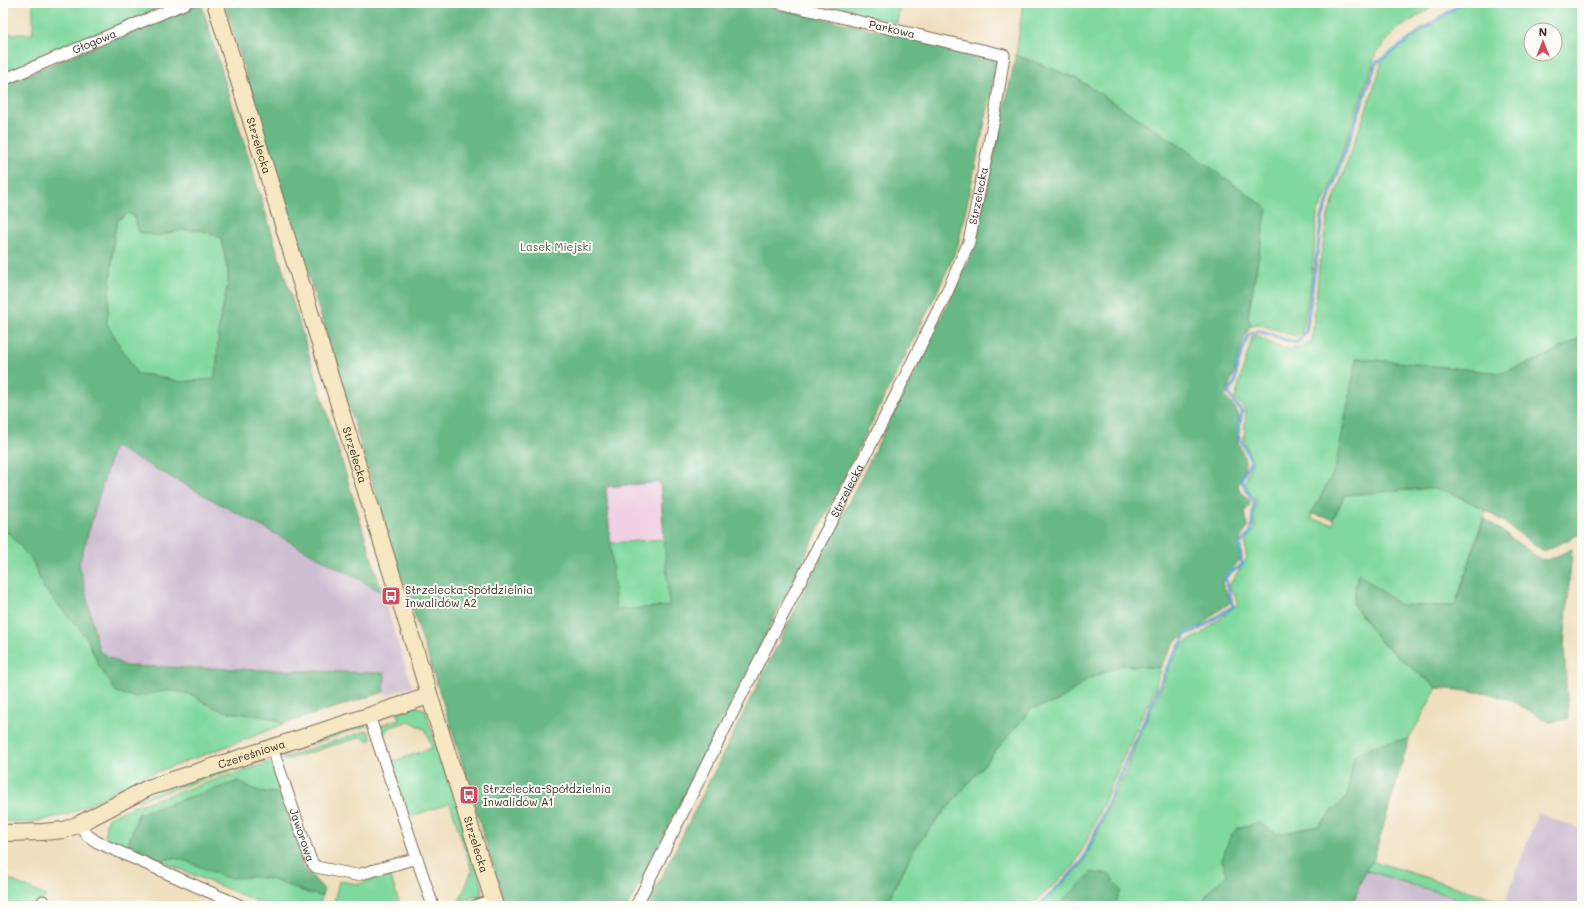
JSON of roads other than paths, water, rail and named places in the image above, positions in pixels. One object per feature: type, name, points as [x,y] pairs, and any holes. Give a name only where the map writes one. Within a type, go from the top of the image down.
[{"type":"street","name":"Głogowa","points":[[3,80],[186,3]]},
{"type":"street","name":"Strzelecka","points":[[215,3],[494,903]]},
{"type":"street","name":"Parkowa","points":[[779,3],[1004,55]]},
{"type":"street","name":"Strzelecka","points":[[636,906],[740,698],[888,411],[947,292],[968,242],[993,122],[1004,55]]},
{"type":"street","name":"Czereśniowa","points":[[3,833],[58,831],[79,824],[148,788],[429,696]]},
{"type":"street","points":[[369,716],[433,906]]},
{"type":"street","name":"Jaworowa","points":[[272,748],[312,861],[316,867],[361,874],[417,858]]},
{"type":"street","points":[[79,824],[87,835],[97,842],[241,906]]},
{"type":"street","points":[[475,906],[494,903]]},
{"type":"waterway","points":[[1039,906],[1082,862],[1170,661],[1188,632],[1195,632],[1233,606],[1225,577],[1242,565],[1240,544],[1251,532],[1254,502],[1241,480],[1251,460],[1238,435],[1242,412],[1228,393],[1235,382],[1237,367],[1248,335],[1259,331],[1296,343],[1306,332],[1322,218],[1376,63],[1462,3]]},
{"type":"place","name":"Strzelecka-Spółdzielnia Inwalidów A2","points":[[391,596]]},
{"type":"place","name":"Strzelecka-Spółdzielnia Inwalidów A1","points":[[469,795]]},
{"type":"park label","name":"Lasek Miejski","points":[[556,247]]}]
